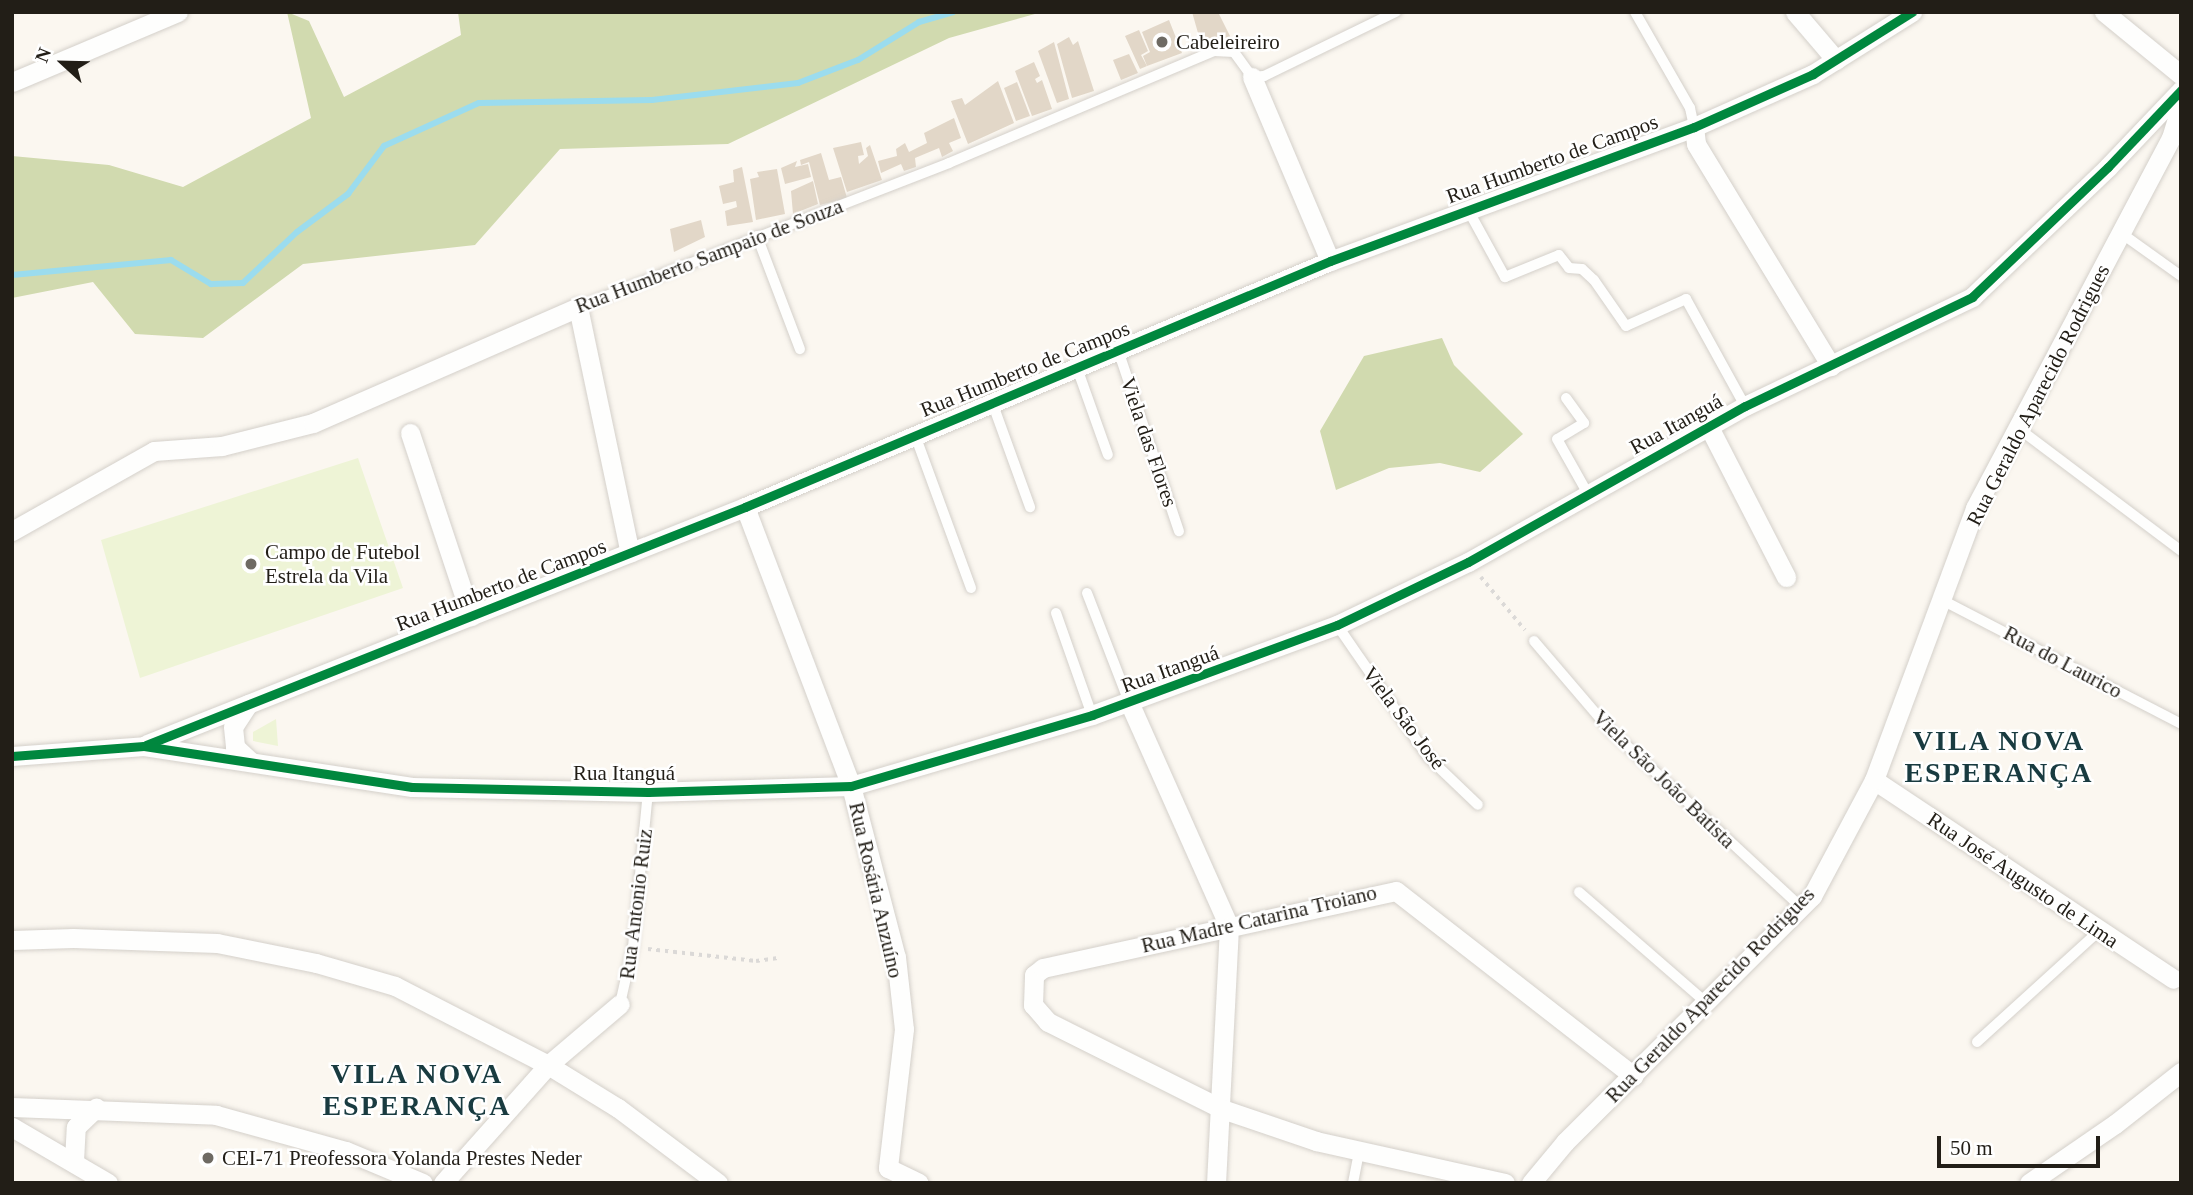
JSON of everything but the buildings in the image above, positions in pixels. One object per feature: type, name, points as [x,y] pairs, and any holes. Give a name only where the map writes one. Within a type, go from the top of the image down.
[{"type":"street","points":[[12,82],[178,12]]},
{"type":"street","points":[[1795,12],[1836,60]]},
{"type":"street","name":"Rua Humberto de Campos","points":[[144,746],[745,507],[914,432],[1119,353],[1330,261],[1467,208],[1694,127],[1836,60],[1912,12]]},
{"type":"street","points":[[2104,12],[2181,75]]},
{"type":"street","points":[[1252,77],[1330,261]]},
{"type":"street","name":"Rua Itanguá","points":[[12,756],[144,746],[412,788],[648,792],[851,786],[1092,715],[1338,625],[1468,562],[1745,405],[1972,297],[2124,150],[2181,90]]},
{"type":"street","name":"Rua Geraldo Aparecido Rodrigues","points":[[1531,1183],[1565,1142],[1708,1004],[1802,908],[1874,780],[1944,601],[1975,508],[2149,180],[2176,142],[2181,106]]},
{"type":"street","points":[[1694,127],[1696,144],[1831,366]]},
{"type":"street","points":[[2124,150],[2137,149],[2148,155],[2149,180]]},
{"type":"street","points":[[578,307],[630,553]]},
{"type":"street","name":"Rua Humberto Sampaio de Souza","points":[[12,531],[154,451],[222,446],[313,423],[578,307]]},
{"type":"street","points":[[1708,425],[1786,577]]},
{"type":"street","points":[[410,433],[471,616]]},
{"type":"street","points":[[745,507],[851,786]]},
{"type":"street","points":[[1129,702],[1228,927],[1222,1109],[1216,1183]]},
{"type":"street","points":[[249,703],[233,727],[236,747],[250,761]]},
{"type":"street","name":"Rua José Augusto de Lima","points":[[1874,780],[2098,932],[2173,979]]},
{"type":"street","name":"Rua Rosária Anzuíno","points":[[851,786],[896,957],[904,1029],[888,1168],[919,1183]]},
{"type":"street","name":"Rua Madre Catarina Troiano","points":[[1222,1109],[1048,1023],[1033,1004],[1034,975],[1043,968],[1387,890],[1404,894],[1634,1076]]},
{"type":"street","points":[[12,940],[203,942],[316,962],[395,986],[548,1065],[618,1108],[718,1183]]},
{"type":"street","name":"Rua Antonio Ruiz","points":[[443,1183],[548,1065],[620,1004]]},
{"type":"street","points":[[2029,1183],[2115,1124],[2181,1072]]},
{"type":"street","points":[[12,1107],[96,1108],[216,1115],[346,1151],[424,1183]]},
{"type":"street","points":[[38,1107],[16,1129],[108,1183]]},
{"type":"street","points":[[48,1146],[76,1127],[96,1108]]},
{"type":"street","points":[[1222,1109],[1359,1151],[1506,1183]]},
{"type":"street","points":[[74,1161],[76,1127]]},
{"type":"lane","points":[[1252,77],[1274,73],[1396,12]]},
{"type":"lane","points":[[1635,12],[1690,108],[1694,127]]},
{"type":"lane","name":"Rua Humberto Sampaio de Souza","points":[[578,307],[949,163],[1214,51],[1241,56],[1252,77]]},
{"type":"lane","points":[[1467,208],[1505,277],[1559,254],[1569,268],[1581,269],[1594,280],[1626,326],[1686,299],[1745,405]]},
{"type":"lane","points":[[2121,233],[2181,276]]},
{"type":"lane","points":[[757,236],[800,349]]},
{"type":"lane","name":"Viela das Flores","points":[[1119,353],[1179,531]]},
{"type":"lane","points":[[1077,368],[1108,455]]},
{"type":"lane","points":[[1566,398],[1584,423],[1557,439],[1588,494]]},
{"type":"lane","points":[[992,400],[1030,506]]},
{"type":"lane","points":[[2018,428],[2181,551]]},
{"type":"lane","points":[[914,432],[971,589]]},
{"type":"lane","points":[[1087,593],[1129,702]]},
{"type":"lane","name":"Rua do Laurico","points":[[1944,601],[2181,724]]},
{"type":"lane","points":[[1056,612],[1092,715]]},
{"type":"lane","name":"Viela São José","points":[[1338,625],[1428,757],[1478,805]]},
{"type":"lane","name":"Viela São João Batista","points":[[1534,641],[1611,731],[1802,908]]},
{"type":"lane","name":"Rua Antonio Ruiz","points":[[620,1004],[633,947],[648,792]]},
{"type":"lane","points":[[1578,892],[1708,1004]]},
{"type":"lane","points":[[1977,1042],[2098,932]]},
{"type":"lane","points":[[1353,1183],[1359,1151]]},
{"type":"path","points":[[1468,562],[1534,641]]},
{"type":"path","points":[[633,947],[756,961],[778,958]]},
{"type":"green space","points":[[287,12],[309,21],[344,97],[461,35],[458,12],[1042,12],[949,38],[728,144],[560,149],[475,245],[303,264],[203,338],[135,334],[93,282],[12,298],[12,156],[109,165],[183,187],[311,118]]},
{"type":"green space","points":[[1442,338],[1454,365],[1523,434],[1480,472],[1440,463],[1389,468],[1336,490],[1320,431],[1364,356]]},
{"type":"green space","name":"Campo de Futebol Estrela da Vila","points":[[358,458],[403,588],[140,678],[101,540]]},
{"type":"green space","points":[[276,719],[278,746],[253,741],[253,732]]},
{"type":"waterway","points":[[12,275],[171,260],[211,284],[243,283],[297,232],[348,194],[384,146],[479,103],[652,100],[798,83],[858,60],[919,22],[953,12]]},
{"type":"cycle path","points":[[146,745],[745,507],[1330,261],[1694,127],[1813,74],[1912,12]]},
{"type":"cycle path","points":[[12,756],[144,746],[412,787],[648,792],[851,786],[1092,715],[1337,625],[1468,562],[1745,406],[1972,297],[2108,167],[2181,90]]},
{"type":"place","name":"Cabeleireiro","points":[[1162,42]]},
{"type":"place","name":"Campo de Futebol Estrela da Vila","points":[[251,564]]},
{"type":"place","name":"CEI-71 Preofessora Yolanda Prestes Neder","points":[[208,1158]]},
{"type":"district","name":"VILA NOVA ESPERANÇA","points":[[1999,757]]},
{"type":"district","name":"VILA NOVA ESPERANÇA","points":[[417,1090]]}]
